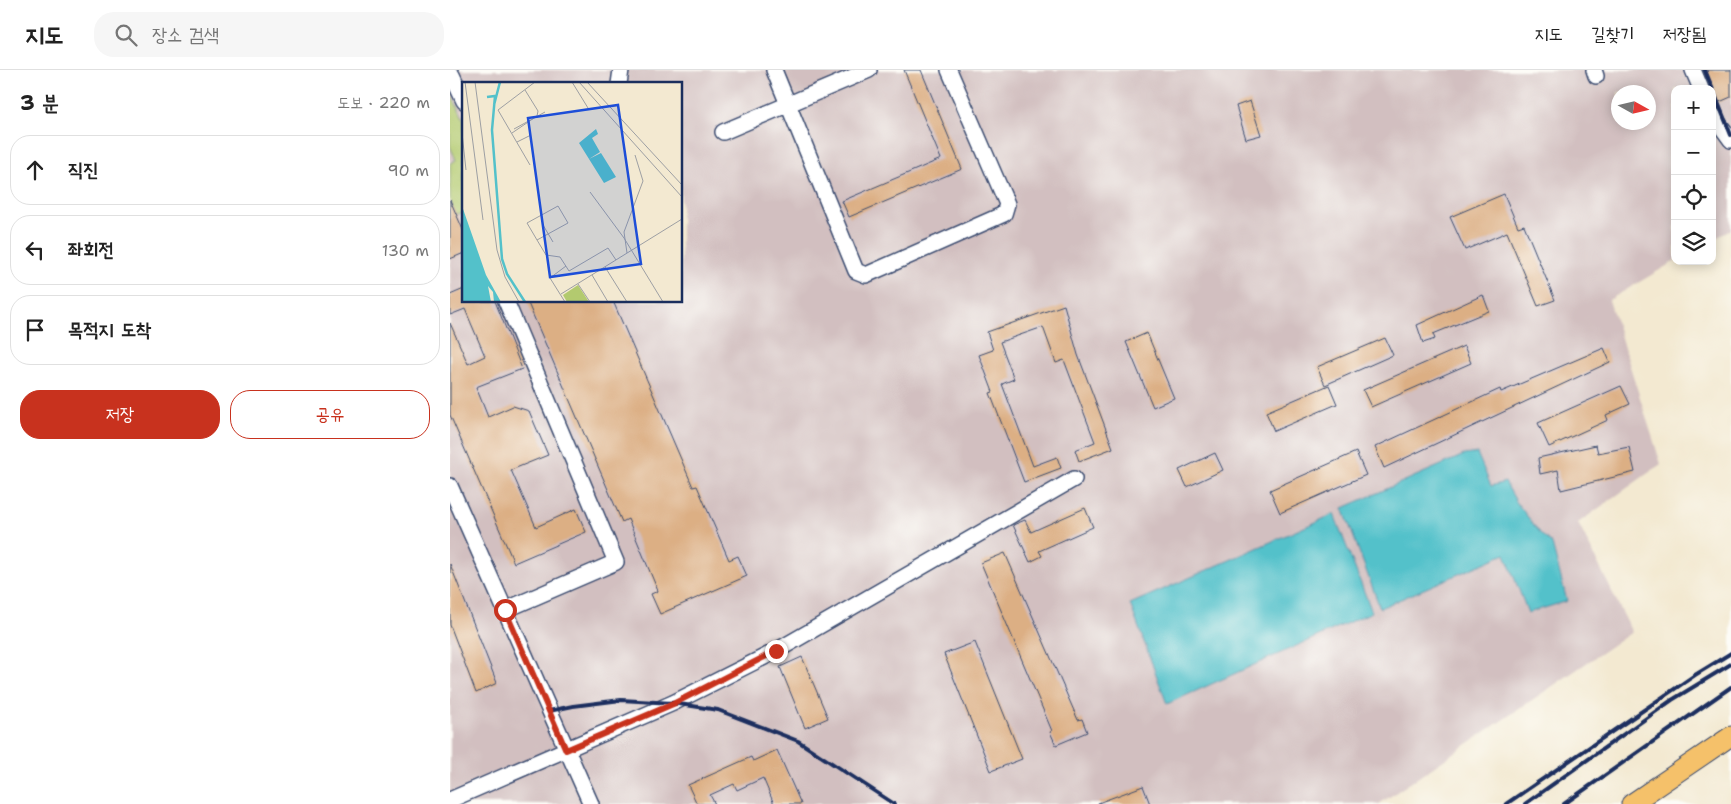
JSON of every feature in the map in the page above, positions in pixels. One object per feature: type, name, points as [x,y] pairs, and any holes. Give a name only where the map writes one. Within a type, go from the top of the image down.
[{"type":"main road","points":[[1632,804],[1731,736]]},
{"type":"lane","points":[[774,70],[856,271],[866,276],[1004,214],[1007,204],[949,70]]},
{"type":"lane","points":[[723,132],[869,70]]},
{"type":"lane","points":[[1693,70],[1699,85]]},
{"type":"lane","points":[[450,74],[462,97]]},
{"type":"lane","points":[[1716,119],[1731,140]]},
{"type":"lane","points":[[505,610],[616,562],[506,302]]},
{"type":"lane","points":[[450,800],[673,704],[776,651],[1074,479]]},
{"type":"lane","points":[[450,486],[457,519],[505,610],[590,804]]},
{"type":"shaded area","points":[[450,70],[1731,70],[1731,230],[1716,238],[1716,85],[1671,85],[1671,263],[1609,300],[1661,464],[1578,523],[1632,632],[1379,804],[450,804]]},
{"type":"green space","points":[[450,91],[462,117],[462,213],[456,214],[450,200],[450,163],[456,160],[450,146]]},
{"type":"water","points":[[1477,453],[1491,486],[1505,482],[1517,503],[1541,534],[1552,544],[1567,601],[1528,613],[1505,554],[1380,608],[1343,508],[1464,455]]},
{"type":"water","points":[[1334,514],[1372,612],[1167,704],[1130,604]]},
{"type":"building","points":[[904,70],[921,70],[962,169],[849,217],[842,201],[941,159]]},
{"type":"building","points":[[1703,70],[1731,70],[1731,97],[1716,104],[1716,85],[1709,85]]},
{"type":"building","points":[[1250,101],[1261,135],[1246,139],[1236,106]]},
{"type":"building","points":[[1504,194],[1518,227],[1524,225],[1555,300],[1538,306],[1507,232],[1465,250],[1450,217]]},
{"type":"building","points":[[450,200],[462,227],[462,254],[450,259]]},
{"type":"building","points":[[462,290],[462,302],[495,302],[522,369],[476,387],[488,417],[513,406],[529,411],[548,455],[511,470],[536,527],[576,509],[586,532],[514,563],[450,415],[450,323],[468,364],[485,356],[465,309],[450,315],[450,295]]},
{"type":"building","points":[[1483,295],[1489,311],[1433,334],[1435,339],[1423,343],[1417,325]]},
{"type":"building","points":[[527,302],[613,302],[693,487],[697,486],[729,560],[738,556],[747,576],[660,614],[651,594],[658,591],[628,519],[622,522]]},
{"type":"building","points":[[1064,305],[1078,355],[1113,448],[1079,461],[1075,450],[1095,442],[1064,360],[1056,363],[1043,327],[1000,342],[1014,379],[1002,384],[1033,466],[1057,457],[1061,468],[1024,482],[990,393],[993,392],[979,355],[993,350],[987,332]]},
{"type":"building","points":[[1147,333],[1174,398],[1153,407],[1126,342]]},
{"type":"building","points":[[1385,338],[1393,355],[1325,385],[1317,367]]},
{"type":"building","points":[[1464,346],[1471,363],[1371,407],[1363,390]]},
{"type":"building","points":[[1604,348],[1610,362],[1384,468],[1375,447],[1500,389],[1501,392]]},
{"type":"building","points":[[1329,385],[1337,404],[1274,431],[1266,412]]},
{"type":"building","points":[[1621,386],[1630,404],[1606,415],[1608,420],[1549,447],[1538,423]]},
{"type":"building","points":[[1596,445],[1598,453],[1629,447],[1635,472],[1561,490],[1558,470],[1540,474],[1538,458]]},
{"type":"building","points":[[1356,452],[1366,475],[1280,513],[1270,490]]},
{"type":"building","points":[[1215,453],[1223,470],[1187,487],[1179,470]]},
{"type":"building","points":[[1085,508],[1093,527],[1039,551],[1042,556],[1030,562],[1013,525],[1025,520],[1031,532]]},
{"type":"building","points":[[1005,553],[1078,720],[1082,719],[1087,732],[1056,745],[1050,732],[1052,731],[981,563]]},
{"type":"building","points":[[450,564],[497,683],[476,693],[450,625]]},
{"type":"building","points":[[975,642],[1022,759],[991,771],[944,654]]},
{"type":"building","points":[[802,657],[828,718],[805,728],[780,667]]},
{"type":"building","points":[[777,750],[801,804],[774,804],[763,778],[737,790],[734,784],[710,795],[715,804],[697,804],[688,785],[751,757],[753,761]]},
{"type":"building","points":[[1143,786],[1150,804],[1098,804],[1098,803]]},
{"type":"railway","points":[[1705,70],[1731,135]]},
{"type":"railway","points":[[1506,804],[1695,675],[1731,653]]},
{"type":"railway","points":[[1525,804],[1672,700],[1731,664]]},
{"type":"railway","points":[[1564,804],[1731,687]]},
{"type":"railway","points":[[549,711],[621,700],[673,703],[718,710],[798,741],[894,804]]},
{"type":"route","points":[[505,610],[566,750],[673,704],[776,651]]}]
